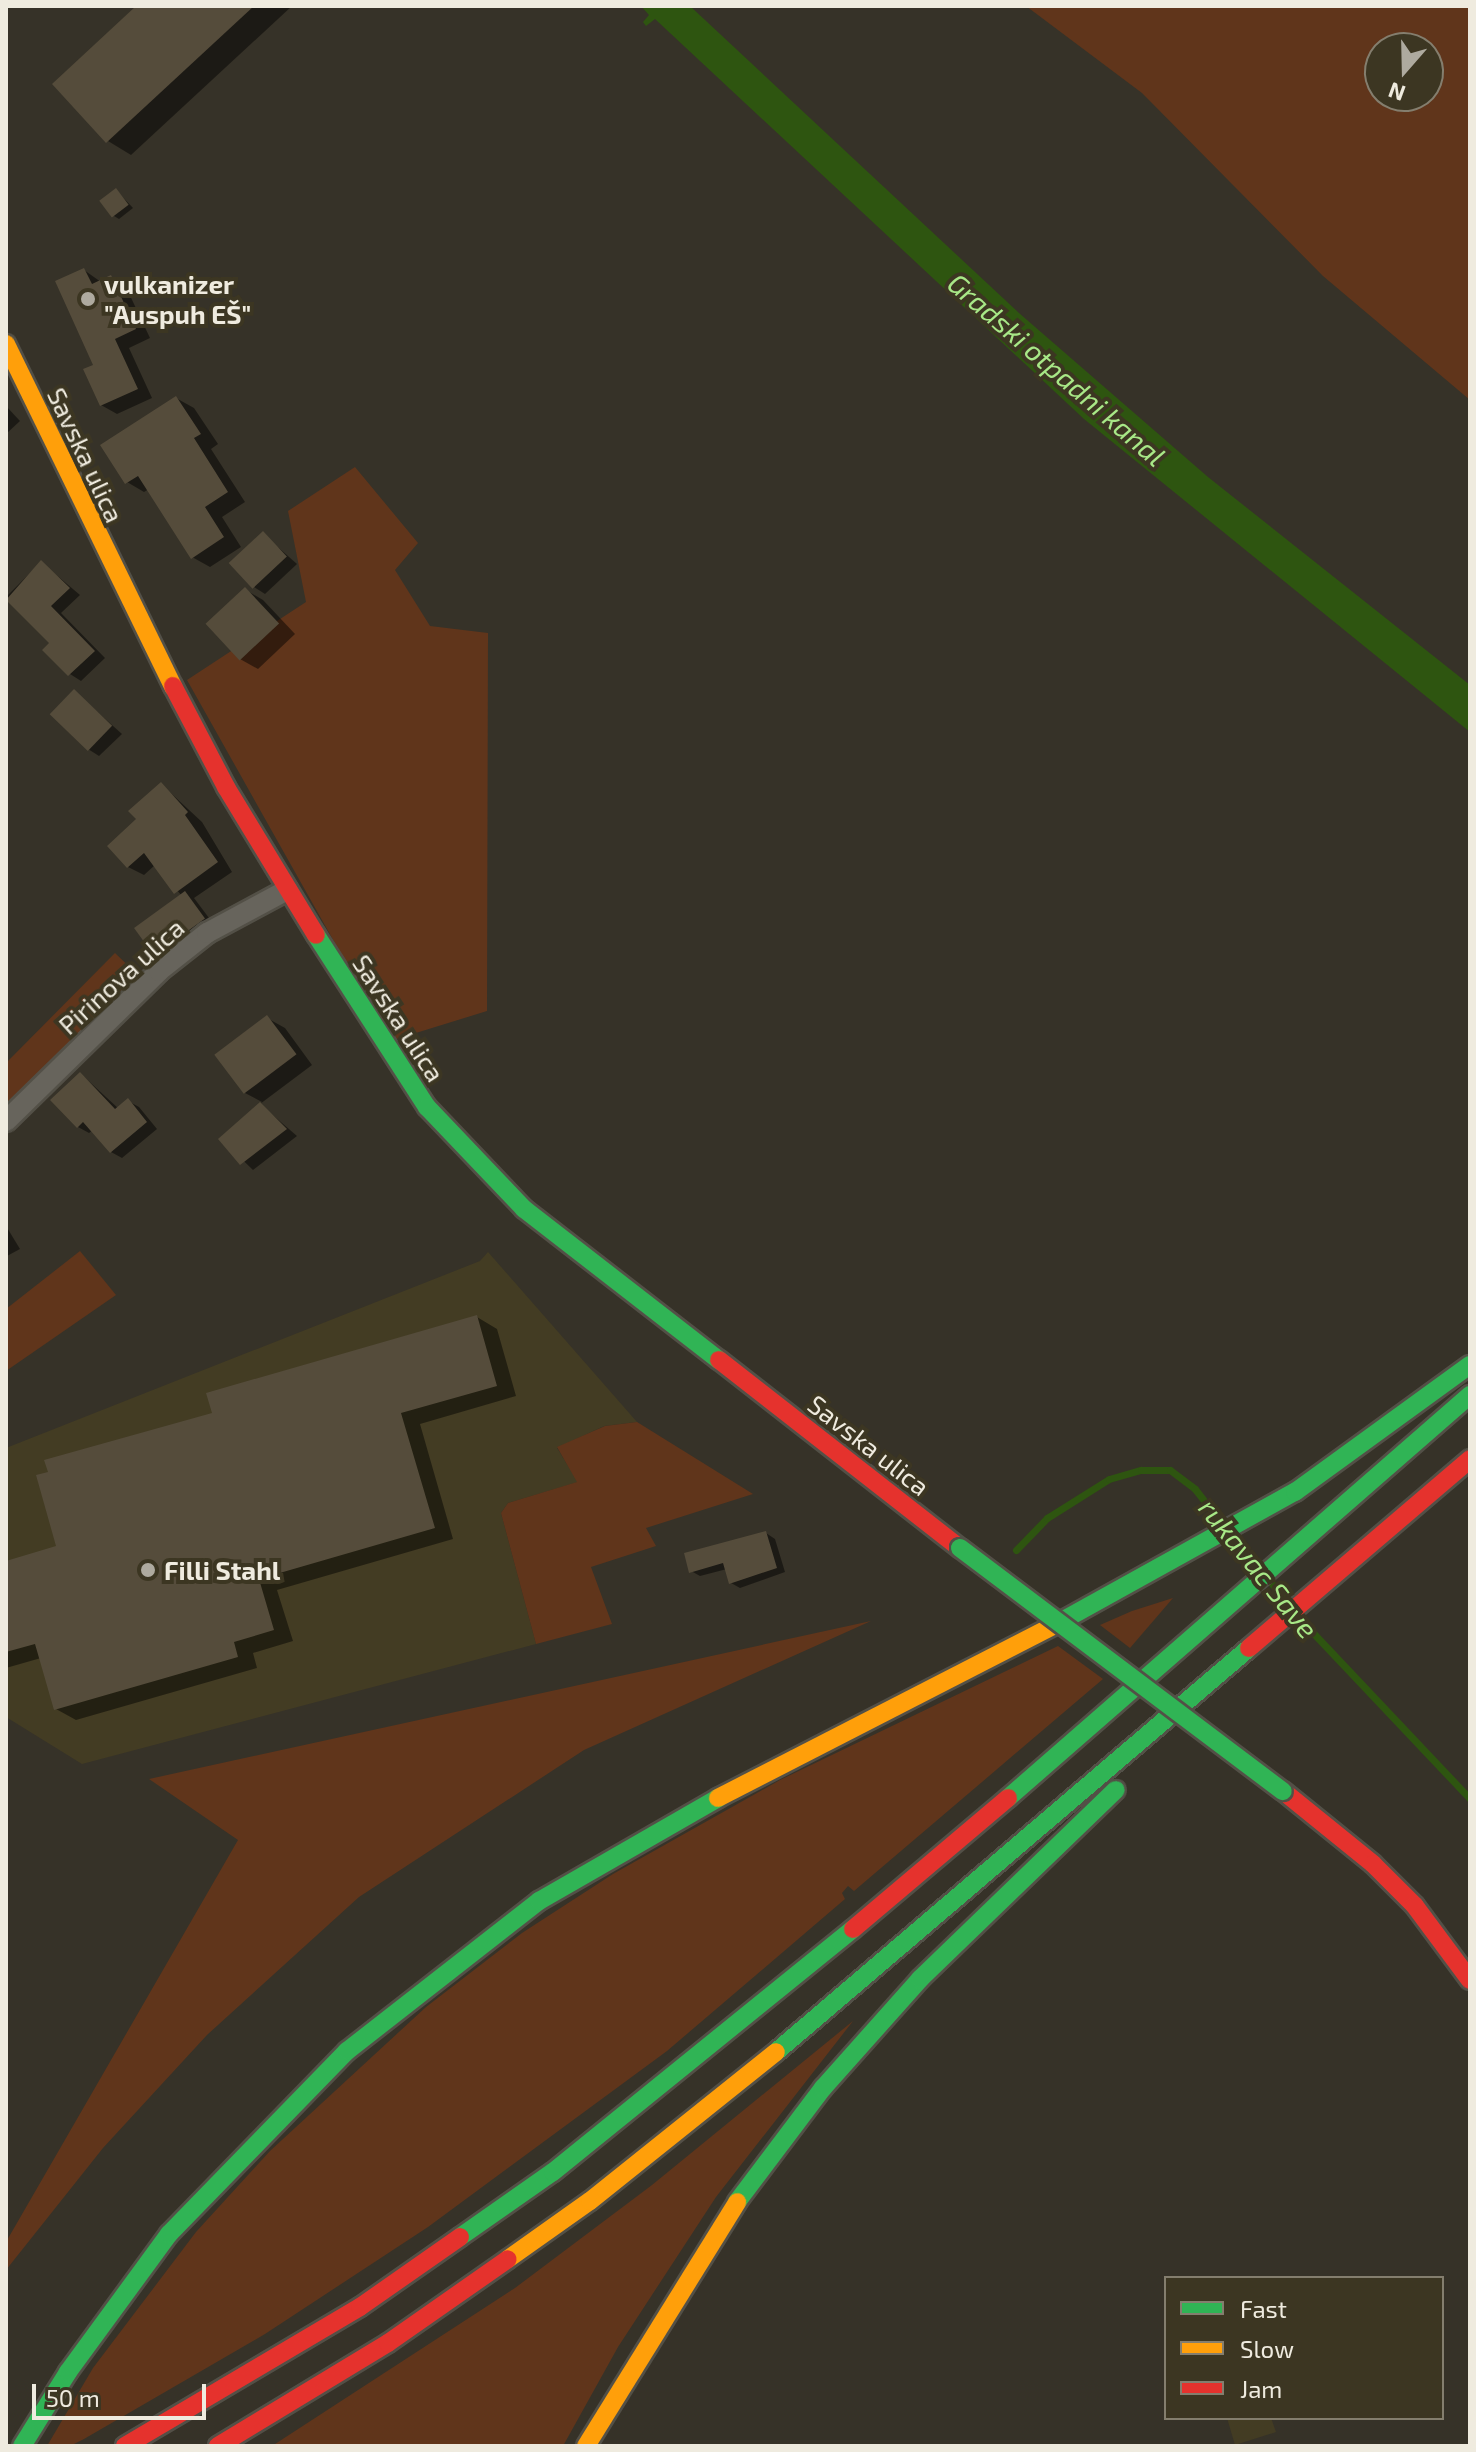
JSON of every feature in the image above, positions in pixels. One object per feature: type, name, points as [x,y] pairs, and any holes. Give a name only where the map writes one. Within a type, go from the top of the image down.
[{"type":"main road","name":"Savska ulica","points":[[6,344],[125,596],[287,890],[410,1083],[488,1175],[960,1548],[1283,1791],[1373,1864],[1415,1906],[1470,1980]]},
{"type":"main road","points":[[22,2446],[68,2372],[169,2234],[347,2051],[539,1901],[745,1782],[1155,1571],[1295,1492],[1470,1365]]},
{"type":"main road","points":[[125,2446],[360,2307],[553,2172],[903,1889],[1203,1624],[1470,1395]]},
{"type":"main road","points":[[586,2446],[620,2384],[746,2188],[823,2088],[931,1968],[1135,1772],[1271,1632],[1470,1459]]},
{"type":"main road","points":[[218,2446],[388,2343],[590,2201],[789,2042],[1240,1666]]},
{"type":"street","name":"Pirinova ulica","points":[[6,1121],[159,971],[207,933],[287,890]]},
{"type":"shaded area","points":[[1026,6],[1470,6],[1470,400],[1323,276],[1142,93]]},
{"type":"shaded area","points":[[355,467],[418,543],[395,570],[430,626],[488,633],[487,1011],[390,1041],[187,680],[306,602],[288,511]]},
{"type":"shaded area","points":[[115,953],[142,979],[6,1110],[6,1063]]},
{"type":"shaded area","points":[[80,1251],[116,1295],[6,1371],[6,1309]]},
{"type":"shaded area","points":[[488,1252],[637,1422],[604,1426],[557,1448],[578,1482],[508,1503],[501,1513],[536,1644],[82,1764],[6,1717],[6,1448],[480,1261]]},
{"type":"shaded area","points":[[637,1422],[753,1494],[646,1528],[656,1546],[591,1567],[612,1624],[536,1644],[501,1513],[508,1503],[577,1482],[557,1447],[605,1426]]},
{"type":"shaded area","points":[[1173,1598],[1130,1648],[1100,1625],[1132,1611]]},
{"type":"shaded area","points":[[871,1621],[584,1750],[359,1897],[207,2035],[103,2148],[6,2270],[6,2242],[238,1840],[149,1779]]},
{"type":"shaded area","points":[[1058,1646],[1103,1679],[854,1891],[848,1886],[842,1893],[845,1899],[667,2051],[428,2227],[265,2334],[84,2439],[70,2446],[47,2446],[93,2368],[196,2232],[270,2151],[426,2007],[522,1933],[613,1874],[780,1780]]},
{"type":"shaded area","points":[[853,2021],[716,2197],[618,2347],[563,2446],[272,2446],[515,2288],[652,2185]]},
{"type":"shaded area","points":[[1228,2420],[1272,2420],[1276,2432],[1235,2445]]},
{"type":"water","name":"Gradski otpadni kanal","points":[[641,6],[690,6],[1019,313],[1208,477],[1470,685],[1470,732],[1084,419],[655,19],[646,26],[643,22],[649,15]]},
{"type":"building","points":[[136,6],[254,6],[106,143],[52,84]]},
{"type":"building","points":[[116,188],[129,205],[112,217],[99,201]]},
{"type":"building","points":[[84,268],[92,284],[111,275],[136,329],[115,339],[138,389],[100,406],[83,369],[93,365],[55,281]]},
{"type":"building","points":[[176,396],[201,434],[194,438],[228,492],[205,507],[224,537],[191,559],[138,476],[125,484],[100,445]]},
{"type":"building","points":[[263,531],[287,557],[252,589],[229,563]]},
{"type":"building","points":[[41,560],[70,588],[51,606],[95,651],[68,676],[42,650],[49,643],[6,600]]},
{"type":"building","points":[[245,587],[279,624],[240,660],[206,624]]},
{"type":"building","points":[[74,689],[112,726],[88,751],[50,714]]},
{"type":"building","points":[[161,782],[188,812],[185,815],[218,862],[174,894],[144,853],[127,868],[107,846],[136,819],[128,811]]},
{"type":"building","points":[[185,891],[205,919],[154,956],[134,928]]},
{"type":"building","points":[[267,1015],[296,1054],[244,1094],[214,1055]]},
{"type":"building","points":[[80,1072],[115,1109],[128,1098],[147,1122],[110,1153],[83,1122],[77,1128],[50,1100]]},
{"type":"building","points":[[260,1102],[287,1129],[240,1165],[218,1139]]},
{"type":"building","points":[[477,1315],[497,1386],[401,1413],[435,1528],[259,1579],[274,1630],[234,1642],[238,1657],[54,1710],[35,1644],[6,1652],[6,1561],[56,1546],[36,1475],[48,1472],[44,1460],[212,1413],[206,1393]]},
{"type":"building","points":[[766,1531],[777,1568],[729,1584],[723,1563],[689,1573],[684,1553]]},
{"type":"waterway","name":"rukavac Save","points":[[1016,1550],[1047,1518],[1109,1479],[1141,1470],[1170,1470],[1195,1489],[1220,1521]]},
{"type":"waterway","name":"rukavac Save","points":[[1233,1537],[1258,1568]]},
{"type":"waterway","name":"rukavac Save","points":[[1269,1580],[1286,1602]]},
{"type":"waterway","name":"rukavac Save","points":[[1299,1618],[1470,1799]]},
{"type":"traffic: fast","points":[[316,935],[427,1107],[524,1209],[719,1360]]},
{"type":"traffic: fast","points":[[1060,1622],[1295,1492],[1470,1365]]},
{"type":"traffic: fast","points":[[1008,1798],[1470,1395]]},
{"type":"traffic: fast","points":[[960,1548],[1283,1791]]},
{"type":"traffic: fast","points":[[776,2052],[1249,1648]]},
{"type":"traffic: fast","points":[[737,2202],[823,2088],[920,1979],[1116,1790]]},
{"type":"traffic: fast","points":[[22,2446],[68,2372],[169,2234],[347,2051],[539,1901],[718,1798]]},
{"type":"traffic: fast","points":[[460,2237],[553,2172],[853,1929]]},
{"type":"traffic: slow","points":[[6,344],[173,686]]},
{"type":"traffic: slow","points":[[718,1798],[1060,1622]]},
{"type":"traffic: slow","points":[[508,2259],[590,2201],[776,2052]]},
{"type":"traffic: slow","points":[[586,2446],[737,2202]]},
{"type":"traffic: jam","points":[[173,686],[226,787],[316,935]]},
{"type":"traffic: jam","points":[[719,1360],[960,1548]]},
{"type":"traffic: jam","points":[[1249,1648],[1470,1459]]},
{"type":"traffic: jam","points":[[1283,1791],[1373,1864],[1415,1906],[1470,1980]]},
{"type":"traffic: jam","points":[[853,1929],[1008,1798]]},
{"type":"traffic: jam","points":[[125,2446],[360,2307],[460,2237]]},
{"type":"traffic: jam","points":[[218,2446],[388,2343],[508,2259]]},
{"type":"place","name":"vulkanizer \"Auspuh EŠ\"","points":[[88,299]]},
{"type":"place","name":"Filli Stahl","points":[[148,1570]]}]
